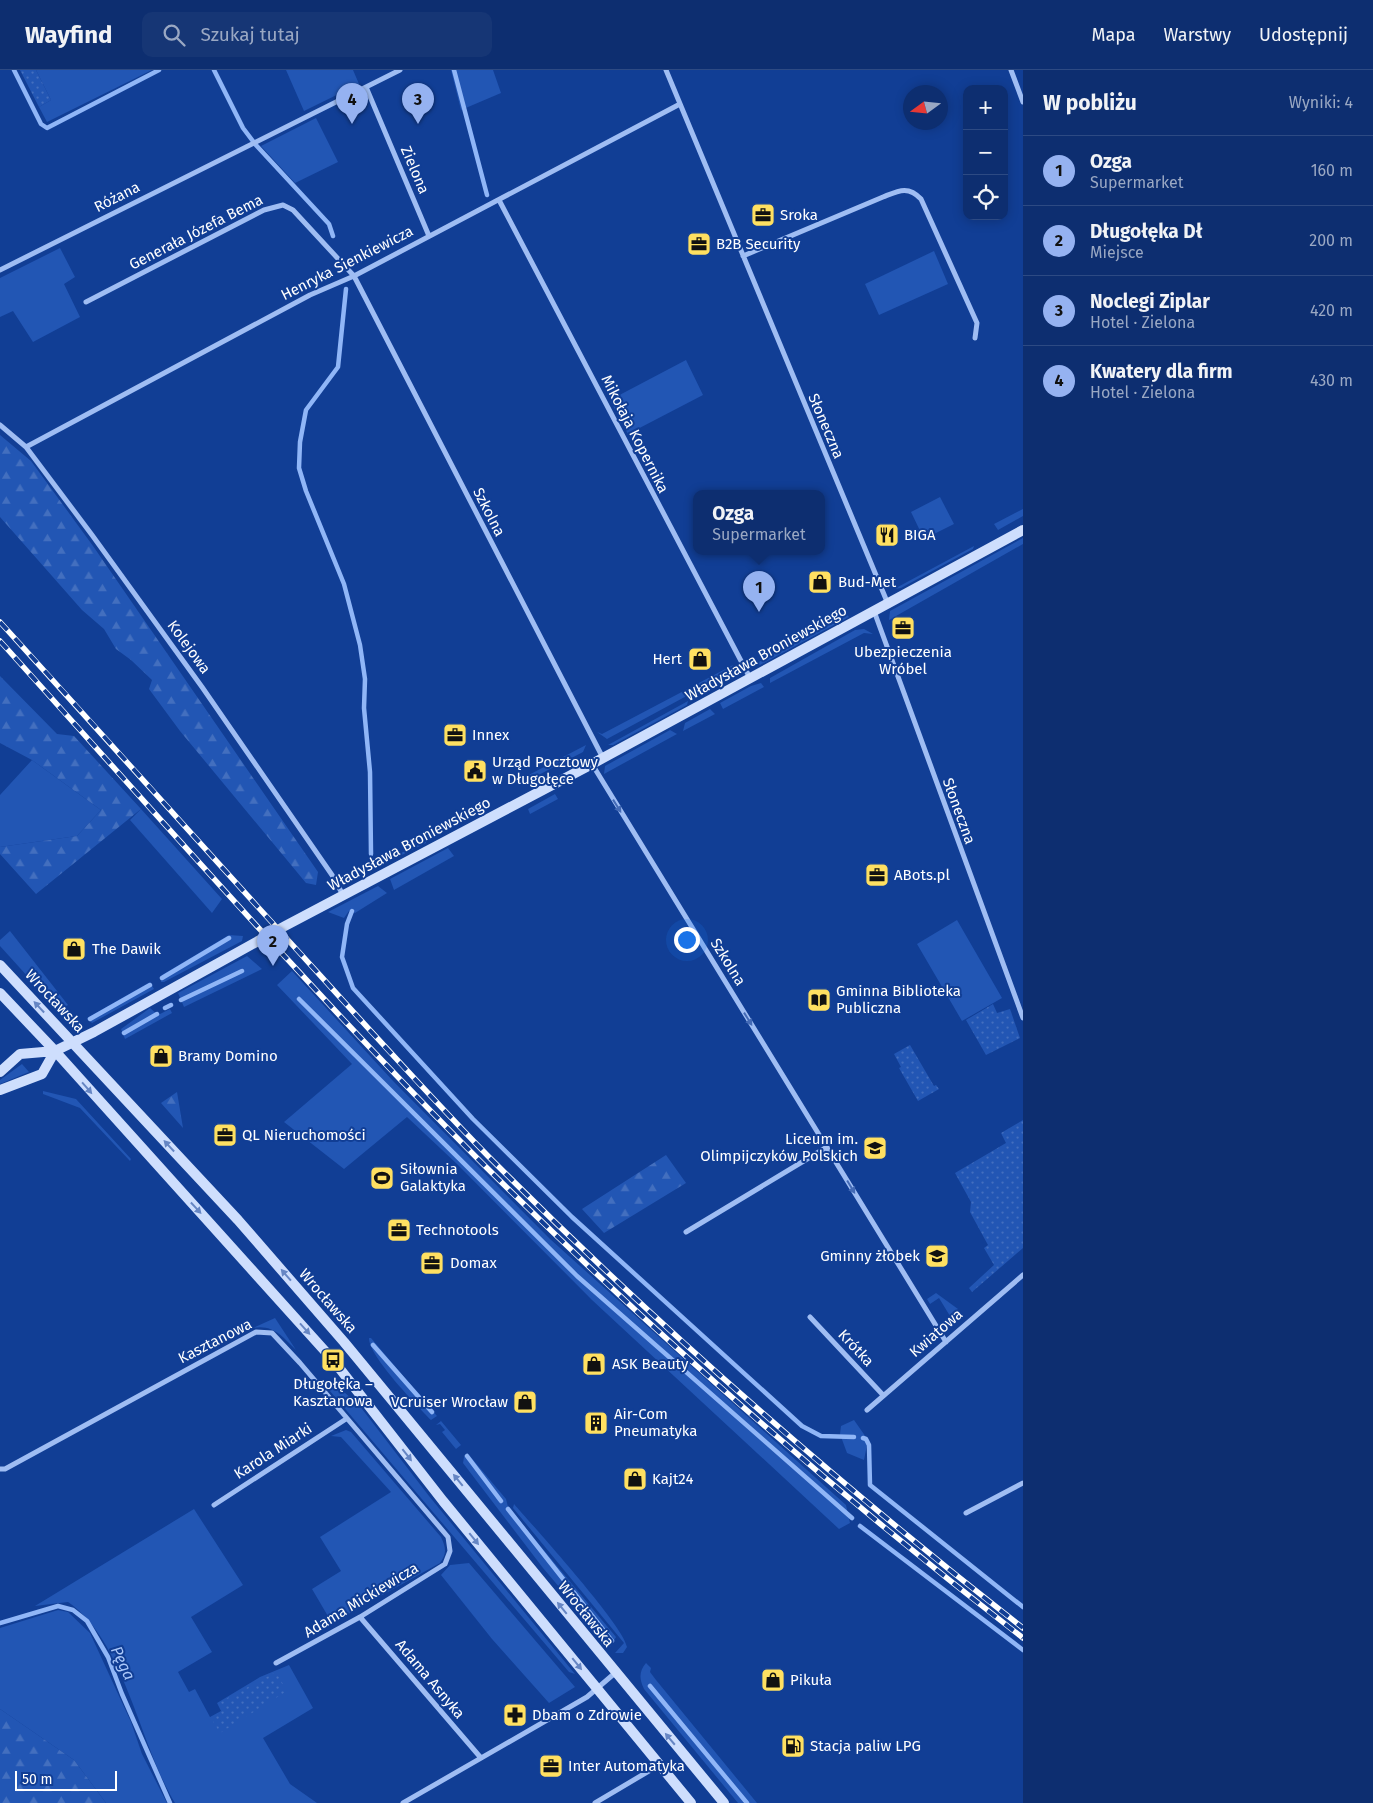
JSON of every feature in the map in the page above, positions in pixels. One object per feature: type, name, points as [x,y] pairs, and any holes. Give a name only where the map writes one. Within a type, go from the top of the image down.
[{"type":"main road","name":"Władysława Broniewskiego","points":[[55,1051],[343,895],[592,764],[1023,530]]},
{"type":"main road","name":"Wrocławska","points":[[0,965],[238,1220],[344,1342],[724,1803]]},
{"type":"main road","points":[[0,993],[55,1051],[333,1360],[449,1508],[691,1803]]},
{"type":"main road","points":[[0,1072],[20,1054],[55,1051]]},
{"type":"main road","points":[[0,1090],[42,1074],[55,1051]]},
{"type":"street","points":[[366,88],[400,70]]},
{"type":"street","name":"Słoneczna","points":[[666,70],[888,604]]},
{"type":"street","points":[[1010,70],[1023,102]]},
{"type":"street","name":"Różana","points":[[0,270],[259,139],[366,88]]},
{"type":"street","name":"Zielona","points":[[366,88],[429,236]]},
{"type":"street","name":"Henryka Sienkiewicza","points":[[26,447],[310,295],[354,276],[680,104]]},
{"type":"street","points":[[743,256],[902,190],[909,190],[921,198],[977,324],[975,338]]},
{"type":"street","name":"Mikołaja Kopernika","points":[[499,200],[750,678]]},
{"type":"street","name":"Generała Józefa Bema","points":[[86,302],[275,206],[283,206],[293,210],[354,276]]},
{"type":"street","name":"Szkolna","points":[[354,276],[603,758]]},
{"type":"street","name":"Kolejowa","points":[[0,426],[26,447],[206,693],[332,875],[343,895]]},
{"type":"street","name":"Słoneczna","points":[[874,611],[1023,1018]]},
{"type":"street","name":"Szkolna","points":[[592,764],[946,1342]]},
{"type":"street","points":[[686,1232],[827,1147]]},
{"type":"street","name":"Kwiatowa","points":[[866,1410],[1023,1275]]},
{"type":"street","name":"Krótka","points":[[810,1317],[883,1396]]},
{"type":"street","name":"Kasztanowa","points":[[0,1469],[5,1469],[252,1334],[264,1331],[272,1333],[300,1363],[448,1537],[450,1550]]},
{"type":"street","name":"Karola Miarki","points":[[214,1505],[346,1419]]},
{"type":"street","points":[[966,1513],[1023,1483]]},
{"type":"street","name":"Adama Mickiewicza","points":[[276,1663],[360,1616],[445,1564],[450,1550]]},
{"type":"street","name":"Adama Asnyka","points":[[360,1616],[480,1758]]},
{"type":"street","points":[[403,1803],[541,1724],[598,1688],[615,1673]]},
{"type":"street","points":[[595,1803],[659,1764]]},
{"type":"green space","points":[[20,70],[36,70],[51,100],[39,107]]},
{"type":"green space","points":[[36,70],[152,70],[47,122],[39,107],[51,100]]},
{"type":"green space","points":[[286,70],[353,70],[359,84],[304,111]]},
{"type":"green space","points":[[451,70],[493,70],[501,93],[461,110]]},
{"type":"green space","points":[[316,118],[338,162],[295,183],[261,146]]},
{"type":"green space","points":[[60,248],[75,277],[64,284],[80,317],[33,342],[13,311],[0,317],[0,278]]},
{"type":"green space","points":[[934,251],[948,284],[879,315],[865,284]]},
{"type":"green space","points":[[686,360],[703,395],[628,434],[610,400]]},
{"type":"green space","points":[[0,435],[31,461],[93,546],[318,872],[316,885],[306,883],[180,731],[149,689],[152,680],[116,649],[104,629],[82,610],[0,517]]},
{"type":"green space","points":[[940,497],[954,524],[924,539],[911,512]]},
{"type":"green space","points":[[1023,509],[1023,516],[998,530],[994,524]]},
{"type":"green space","points":[[1023,538],[1023,544],[889,620],[890,611]]},
{"type":"green space","points":[[974,546],[973,549],[901,588],[894,589]]},
{"type":"green space","points":[[847,615],[849,617],[760,665],[755,664]]},
{"type":"green space","points":[[864,629],[873,634],[864,633],[770,683],[770,678],[855,630]]},
{"type":"green space","points":[[733,665],[728,672],[718,679],[607,739],[597,732],[602,734]]},
{"type":"green space","points":[[0,676],[57,734],[74,736],[141,809],[36,894],[0,854],[0,847],[77,836],[101,810],[32,760],[0,743]]},
{"type":"green space","points":[[761,683],[764,687],[723,709],[720,703],[751,686]]},
{"type":"green space","points":[[688,701],[687,705],[613,745],[608,745]]},
{"type":"green space","points":[[710,709],[715,714],[683,731],[685,723]]},
{"type":"green space","points":[[670,730],[677,734],[604,774],[605,766]]},
{"type":"green space","points":[[586,745],[583,752],[525,782],[523,778]]},
{"type":"green space","points":[[32,760],[101,810],[77,836],[0,847],[0,795]]},
{"type":"green space","points":[[555,794],[558,799],[530,814],[528,809]]},
{"type":"green space","points":[[141,809],[222,899],[212,913],[130,820]]},
{"type":"green space","points":[[426,840],[426,843],[347,882],[348,881]]},
{"type":"green space","points":[[448,848],[454,856],[394,890],[390,879]]},
{"type":"green space","points":[[378,886],[387,893],[355,913],[349,911],[344,918],[328,912]]},
{"type":"green space","points":[[957,920],[1002,998],[962,1021],[917,944]]},
{"type":"green space","points":[[10,931],[68,1005],[65,1007],[29,978],[0,946],[0,940]]},
{"type":"green space","points":[[229,935],[243,936],[242,941],[161,982],[162,975]]},
{"type":"green space","points":[[247,956],[262,969],[184,1007],[178,993]]},
{"type":"green space","points":[[292,971],[394,1082],[550,1239],[846,1505],[850,1523],[839,1529],[592,1300],[457,1164],[407,1117],[344,1169],[284,1122],[352,1064],[277,985]]},
{"type":"green space","points":[[150,982],[154,989],[92,1023],[87,1018]]},
{"type":"green space","points":[[993,1004],[997,1013],[1010,1009],[1020,1038],[986,1055],[966,1020]]},
{"type":"green space","points":[[150,1008],[158,1015],[170,1009],[172,1013],[125,1039],[121,1029]]},
{"type":"green space","points":[[910,1045],[934,1086],[936,1085],[939,1089],[918,1101],[899,1068],[901,1067],[894,1054]]},
{"type":"green space","points":[[22,1064],[29,1072],[0,1084],[0,1080]]},
{"type":"green space","points":[[43,1091],[76,1099],[131,1159],[130,1161],[80,1108],[43,1094]]},
{"type":"green space","points":[[177,1092],[183,1128],[161,1103]]},
{"type":"green space","points":[[1023,1120],[1023,1248],[972,1292],[969,1288],[994,1265],[984,1248],[988,1245],[970,1212],[971,1202],[955,1173],[1006,1143],[1001,1133]]},
{"type":"green space","points":[[666,1155],[686,1183],[604,1233],[582,1209]]},
{"type":"green space","points":[[936,1293],[958,1309],[950,1316],[939,1298],[930,1304],[927,1299]]},
{"type":"green space","points":[[275,1318],[296,1350],[282,1336],[272,1330],[260,1327],[253,1328]]},
{"type":"green space","points":[[369,1338],[371,1338],[437,1416],[431,1420],[394,1380],[377,1357]]},
{"type":"green space","points":[[330,1380],[359,1405],[429,1496],[575,1674],[569,1672],[324,1384]]},
{"type":"green space","points":[[854,1420],[868,1440],[864,1460],[847,1453],[840,1434],[841,1426]]},
{"type":"green space","points":[[441,1421],[461,1445],[456,1449],[442,1432],[445,1430],[440,1424],[436,1425]]},
{"type":"green space","points":[[346,1430],[351,1432],[441,1537],[445,1550],[440,1563],[332,1623],[312,1589],[341,1571],[320,1537],[391,1492],[341,1437],[331,1436]]},
{"type":"green space","points":[[469,1455],[506,1499],[508,1507],[616,1637],[610,1647],[543,1568],[463,1463],[464,1457]]},
{"type":"green space","points":[[514,1504],[577,1576],[611,1619],[627,1647],[623,1653],[615,1653],[624,1643],[513,1508]]},
{"type":"green space","points":[[194,1509],[243,1585],[191,1617],[212,1652],[178,1672],[189,1692],[195,1689],[210,1717],[221,1711],[217,1703],[260,1677],[289,1665],[313,1708],[263,1738],[290,1784],[317,1803],[175,1803],[163,1780],[118,1668],[104,1642],[88,1619],[68,1602],[35,1606]]},
{"type":"green space","points":[[469,1563],[575,1687],[549,1703],[492,1639],[441,1575],[450,1565]]},
{"type":"green space","points":[[58,1610],[68,1612],[90,1633],[131,1722],[142,1754],[167,1803],[106,1803],[74,1760],[0,1709],[0,1628]]},
{"type":"green space","points":[[646,1663],[651,1668],[650,1672],[656,1680],[757,1803],[738,1803],[644,1689],[640,1675]]},
{"type":"green space","points":[[276,1672],[287,1691],[220,1733],[211,1718],[222,1711],[218,1703]]},
{"type":"green space","points":[[0,1709],[74,1760],[106,1803],[0,1803]]},
{"type":"waterway","points":[[14,70],[41,124],[47,128],[159,70]]},
{"type":"waterway","points":[[214,70],[243,128],[255,144],[329,224],[333,236]]},
{"type":"waterway","points":[[454,70],[487,195]]},
{"type":"waterway","points":[[346,289],[338,367],[306,410],[300,442],[299,468],[306,491],[344,584],[360,645],[365,679],[364,708],[370,772],[371,854]]},
{"type":"waterway","points":[[352,911],[347,924],[342,957],[353,988],[473,1119],[572,1217],[802,1426],[821,1436],[854,1437]]},
{"type":"waterway","points":[[162,978],[229,938]]},
{"type":"waterway","points":[[181,1000],[242,971]]},
{"type":"waterway","points":[[90,1019],[150,985]]},
{"type":"waterway","points":[[299,999],[577,1276],[852,1518]]},
{"type":"waterway","points":[[165,1008],[171,1005]]},
{"type":"waterway","points":[[124,1033],[157,1014]]},
{"type":"waterway","points":[[373,1345],[432,1412]]},
{"type":"waterway","points":[[863,1438],[866,1439],[869,1445],[870,1485],[1023,1607]]},
{"type":"waterway","points":[[467,1456],[501,1501]]},
{"type":"waterway","points":[[508,1509],[612,1641]]},
{"type":"waterway","points":[[860,1526],[1023,1650]]},
{"type":"waterway","name":"Pęga","points":[[0,1623],[58,1606],[73,1610],[87,1621],[108,1657],[122,1694],[170,1803]]},
{"type":"waterway","points":[[650,1686],[747,1803]]},
{"type":"railway","points":[[0,622],[400,1063],[487,1155],[551,1218],[615,1280],[748,1400],[884,1516],[1023,1628]]},
{"type":"railway","points":[[0,641],[298,971],[421,1101],[547,1227],[678,1349],[813,1468],[882,1526],[1023,1638]]},
{"type":"place","name":"Kwatery dla firm","points":[[352,124]]},
{"type":"place","name":"Noclegi Ziplar","points":[[418,124]]},
{"type":"place","name":"Sroka","points":[[763,215]]},
{"type":"place","name":"B2B Security","points":[[699,244]]},
{"type":"place","name":"BIGA","points":[[887,535]]},
{"type":"place","name":"Bud-Met","points":[[820,582]]},
{"type":"place","name":"Ozga","points":[[759,612]]},
{"type":"place","name":"Ubezpieczenia Wróbel","points":[[903,628]]},
{"type":"place","name":"Hert","points":[[700,659]]},
{"type":"place","name":"Innex","points":[[455,735]]},
{"type":"place","name":"Urząd Pocztowy w Długołęce","points":[[475,771]]},
{"type":"place","name":"ABots.pl","points":[[877,875]]},
{"type":"place","name":"The Dawik","points":[[74,949]]},
{"type":"place","name":"Długołęka Dł","points":[[273,966]]},
{"type":"place","name":"Gminna Biblioteka Publiczna","points":[[819,1000]]},
{"type":"place","name":"Bramy Domino","points":[[161,1056]]},
{"type":"place","name":"QL Nieruchomości","points":[[225,1135]]},
{"type":"place","name":"Liceum im. Olimpijczyków Polskich","points":[[875,1148]]},
{"type":"place","name":"Siłownia Galaktyka","points":[[382,1178]]},
{"type":"place","name":"Technotools","points":[[399,1230]]},
{"type":"place","name":"Gminny żłobek","points":[[937,1256]]},
{"type":"place","name":"Domax","points":[[432,1263]]},
{"type":"place","name":"Długołęka – Kasztanowa","points":[[333,1360]]},
{"type":"place","name":"ASK Beauty","points":[[594,1364]]},
{"type":"place","name":"VCruiser Wrocław","points":[[525,1402]]},
{"type":"place","name":"Air-Com Pneumatyka","points":[[596,1423]]},
{"type":"place","name":"Kajt24","points":[[635,1479]]},
{"type":"place","name":"Pikuła","points":[[773,1680]]},
{"type":"place","name":"Dbam o Zdrowie","points":[[515,1715]]},
{"type":"place","name":"Stacja paliw LPG","points":[[793,1746]]},
{"type":"place","name":"Inter Automatyka","points":[[551,1766]]}]
